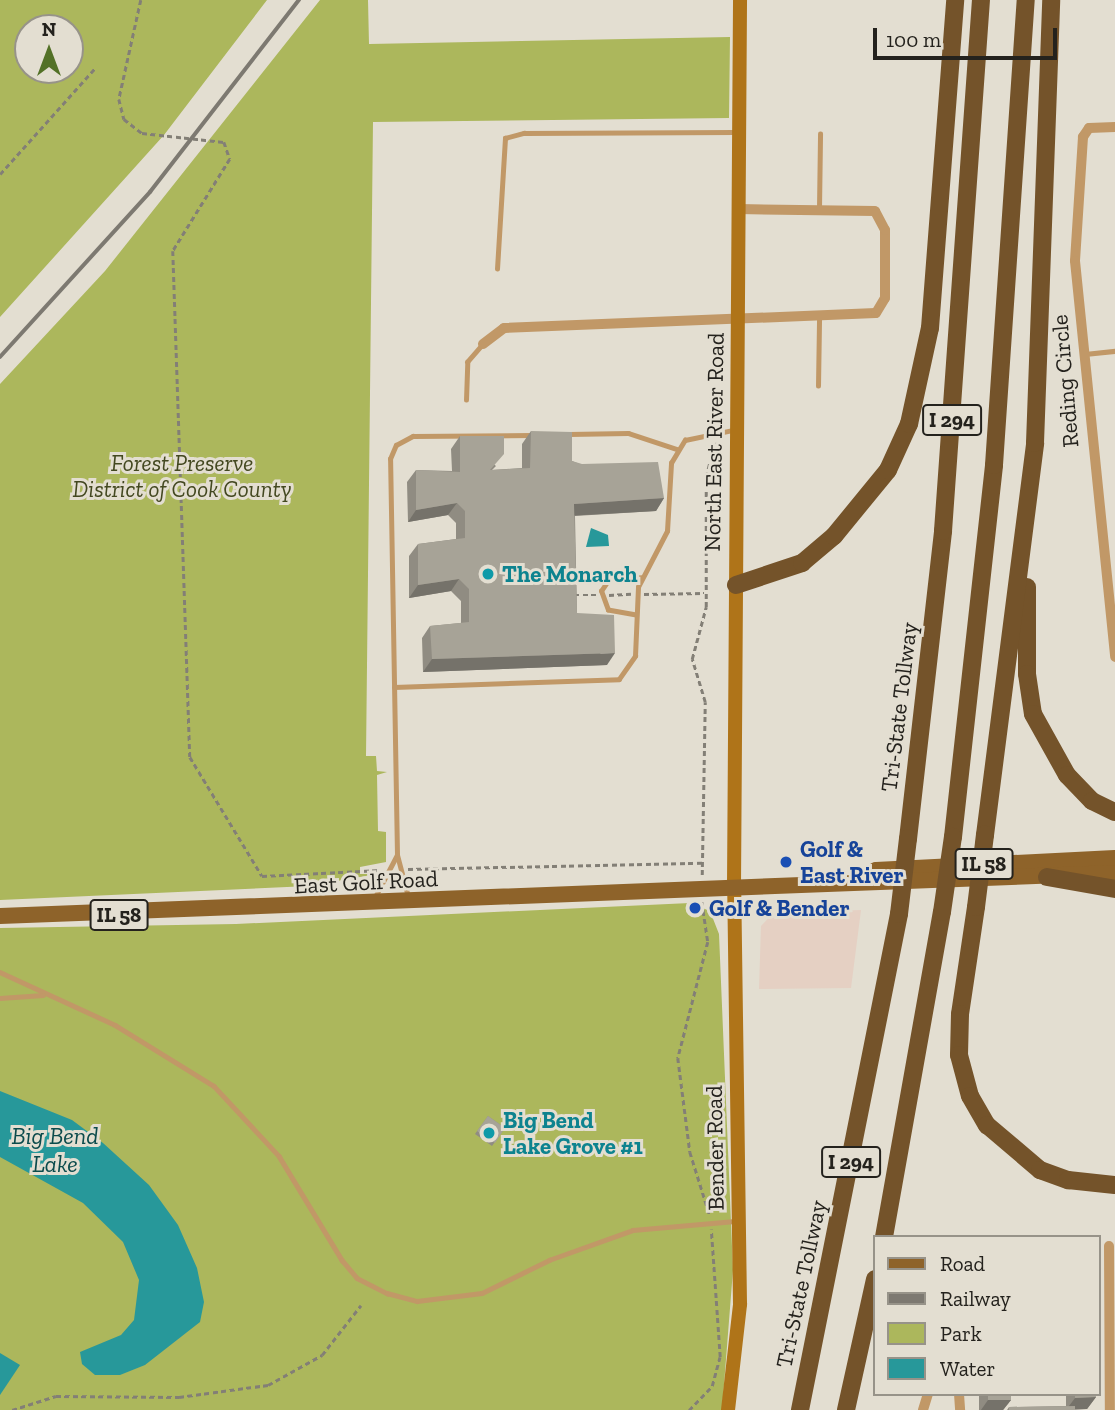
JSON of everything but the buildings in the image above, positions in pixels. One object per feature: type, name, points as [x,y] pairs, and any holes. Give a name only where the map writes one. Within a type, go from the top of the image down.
[{"type":"highway","points":[[736,585],[792,567],[834,536],[888,470],[909,424],[930,328],[955,0]]},
{"type":"highway","name":"Tri-State Tollway","points":[[800,1410],[898,914],[908,839],[943,531],[981,0]]},
{"type":"highway","name":"I 294","points":[[884,1235],[953,837],[994,465],[1026,0]]},
{"type":"highway","points":[[1051,0],[1028,513],[1027,674],[1034,714],[1067,775],[1092,801],[1115,812]]},
{"type":"highway","points":[[1028,513],[960,1014],[959,1055],[970,1096],[987,1125],[1040,1170],[1115,1185]]},
{"type":"highway","points":[[1046,877],[1115,889]]},
{"type":"highway","points":[[846,1410],[874,1284]]},
{"type":"main road","name":"IL 58","points":[[734,885],[856,879],[876,870],[1115,858]]},
{"type":"main road","name":"IL 58","points":[[856,879],[876,886],[1115,873]]},
{"type":"main road","name":"East Golf Road","points":[[0,916],[371,906],[734,885]]},
{"type":"street","name":"North East River Road","points":[[734,885],[740,0]]},
{"type":"street","name":"Reding Circle","points":[[1115,127],[1089,128],[1083,137],[1075,261],[1080,355],[1115,657]]},
{"type":"street","points":[[483,344],[504,328],[870,317],[884,299],[885,230],[875,211],[739,209]]},
{"type":"street","name":"Bender Road","points":[[728,1410],[740,1304],[734,885]]},
{"type":"street","points":[[1108,1245],[1110,1410]]},
{"type":"lane","points":[[497,269],[505,138],[738,132]]},
{"type":"lane","points":[[819,209],[820,134]]},
{"type":"lane","points":[[818,386],[819,319]]},
{"type":"lane","points":[[466,400],[467,362],[483,344]]},
{"type":"lane","points":[[1080,355],[1115,351]]},
{"type":"lane","points":[[394,687],[619,679],[635,656],[636,615],[642,577],[667,531],[677,449],[699,433],[737,430]]},
{"type":"lane","points":[[561,434],[628,433],[677,449]]},
{"type":"lane","points":[[371,906],[397,855],[390,459],[396,445],[413,436],[547,434]]},
{"type":"lane","points":[[636,615],[608,610],[601,591],[609,579],[642,577]]},
{"type":"lane","points":[[397,855],[406,869],[409,903]]},
{"type":"lane","points":[[0,972],[44,995],[115,1025],[214,1086],[279,1156],[342,1260],[364,1283],[387,1293],[417,1301],[482,1293],[548,1259],[633,1230],[739,1221]]},
{"type":"lane","points":[[0,998],[44,995]]},
{"type":"path","points":[[141,0],[119,110],[133,128],[164,135],[214,139],[228,147],[228,170],[173,251],[190,758],[262,876],[382,870]]},
{"type":"path","points":[[0,173],[96,67]]},
{"type":"path","points":[[418,868],[702,863],[705,702],[692,650],[705,607],[705,477],[715,448]]},
{"type":"path","points":[[702,905],[708,942],[678,1058],[690,1152],[710,1215]]},
{"type":"path","points":[[688,1410],[712,1386],[720,1357],[711,1229]]},
{"type":"path","points":[[12,1410],[56,1396],[179,1397],[268,1385],[322,1355],[361,1305]]},
{"type":"shaded area","points":[[861,910],[851,988],[759,989],[761,926],[773,913]]},
{"type":"green space","points":[[0,0],[267,0],[164,135],[0,317]]},
{"type":"green space","name":"Forest Preserve District of Cook County","points":[[320,0],[368,0],[369,44],[730,37],[729,118],[373,122],[366,756],[376,756],[377,771],[387,772],[377,775],[378,831],[386,832],[386,862],[360,867],[360,874],[377,874],[309,886],[0,900],[0,384],[105,271]]},
{"type":"green space","points":[[690,903],[710,911],[719,934],[733,1270],[722,1410],[0,1410],[0,928],[236,924]]},
{"type":"water","points":[[591,528],[608,535],[609,546],[586,547]]},
{"type":"water","name":"Big Bend Lake","points":[[0,1091],[72,1120],[103,1143],[149,1185],[178,1225],[197,1268],[204,1302],[200,1322],[145,1365],[120,1375],[95,1375],[82,1364],[80,1352],[121,1335],[134,1320],[139,1280],[123,1242],[83,1203],[0,1157]]},
{"type":"water","points":[[0,1353],[20,1365],[0,1395]]},
{"type":"railway","points":[[0,357],[150,192],[299,0]]},
{"type":"place","name":"The Monarch","points":[[488,574]]},
{"type":"place","name":"Golf & East River","points":[[786,862]]},
{"type":"place","name":"Golf & Bender","points":[[695,908]]},
{"type":"place","name":"Big Bend Lake Grove #1","points":[[489,1133]]}]
